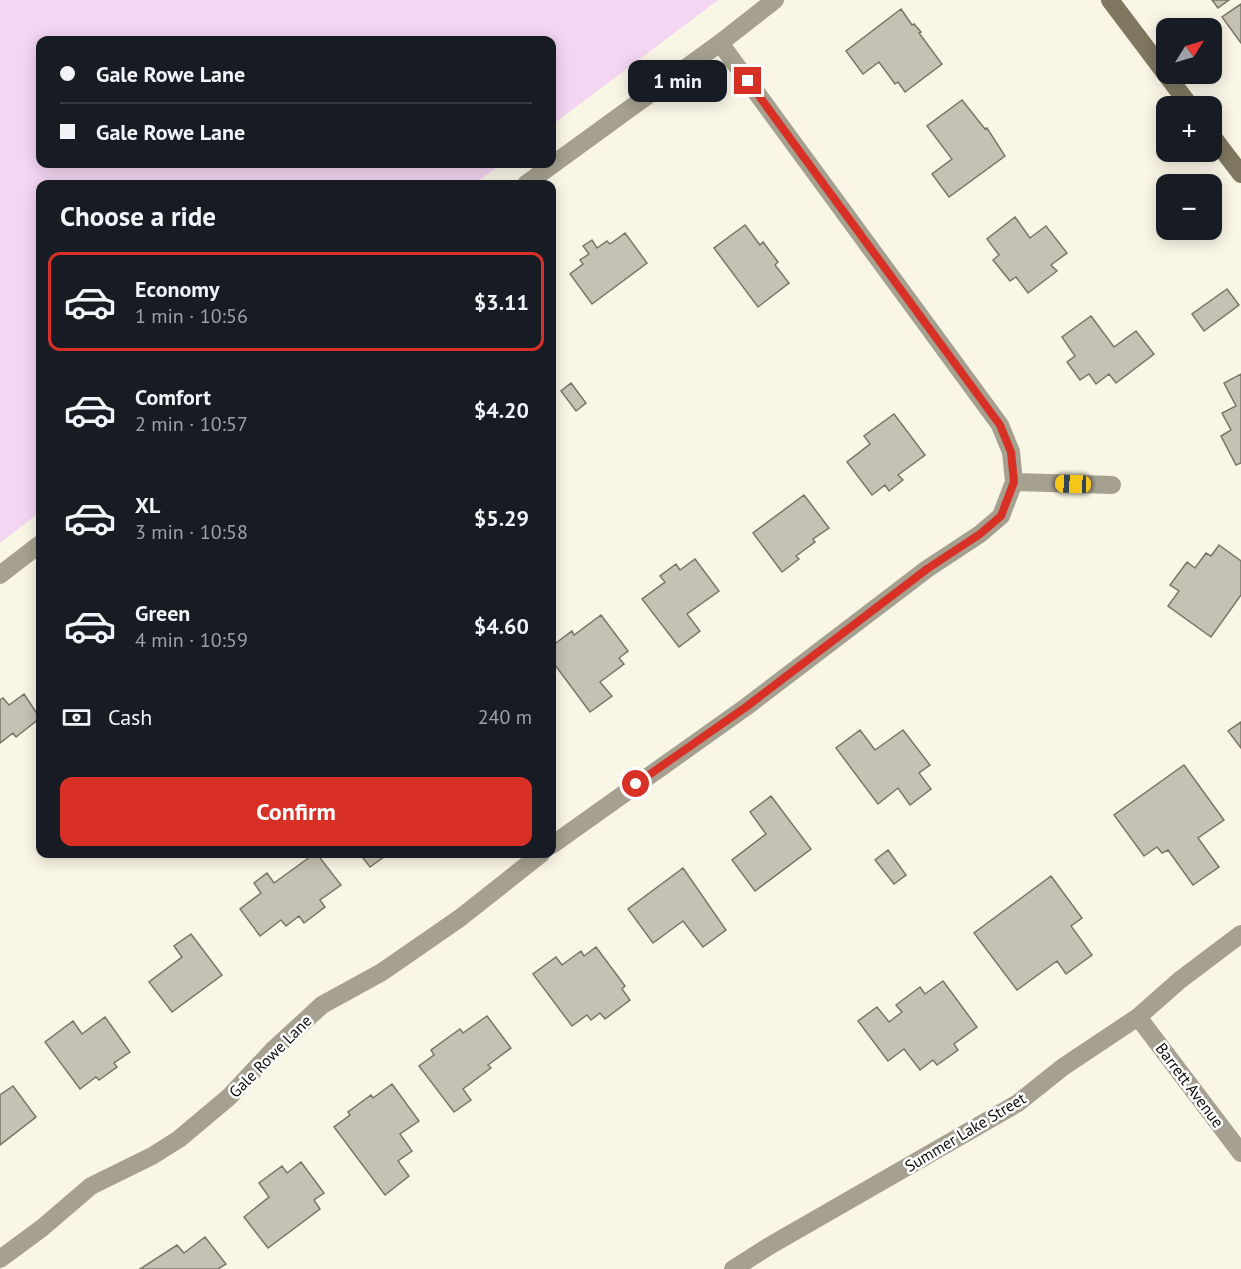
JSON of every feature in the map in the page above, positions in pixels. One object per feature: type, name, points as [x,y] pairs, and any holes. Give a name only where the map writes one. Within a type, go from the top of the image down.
[{"type":"street","points":[[556,162],[720,43],[775,0]]},
{"type":"street","points":[[1110,0],[1182,96]]},
{"type":"street","points":[[556,842],[746,707],[927,569],[980,534],[1001,516],[1014,482],[1011,452],[1000,425],[720,43]]},
{"type":"street","points":[[1222,149],[1241,174]]},
{"type":"street","points":[[532,180],[548,168]]},
{"type":"street","points":[[1014,482],[1112,485]]},
{"type":"street","points":[[0,575],[36,547]]},
{"type":"street","name":"Gale Rowe Lane","points":[[0,1259],[42,1228],[91,1186],[152,1156],[179,1139],[229,1097],[273,1050],[322,1005],[382,972],[441,932],[536,858]]},
{"type":"street","name":"Summer Lake Street","points":[[734,1269],[771,1245],[1018,1103],[1063,1067],[1138,1017],[1179,980],[1241,934]]},
{"type":"street","name":"Barrett Avenue","points":[[1138,1017],[1241,1153]]},
{"type":"shaded area","points":[[0,0],[718,0],[556,122],[556,36],[36,36],[36,168],[496,168],[480,180],[36,180],[36,515],[0,543]]},
{"type":"building","points":[[1212,0],[1229,0],[1218,8]]},
{"type":"building","points":[[1241,4],[1241,43],[1222,17]]},
{"type":"building","points":[[901,9],[912,25],[914,24],[921,32],[919,33],[942,64],[905,92],[898,82],[895,84],[879,62],[863,74],[846,51]]},
{"type":"building","points":[[962,100],[985,129],[987,128],[1005,156],[949,197],[932,174],[952,159],[927,126]]},
{"type":"building","points":[[1015,217],[1030,238],[1046,226],[1067,253],[1051,265],[1057,271],[1028,293],[1016,277],[1010,281],[993,260],[999,255],[987,239]]},
{"type":"building","points":[[745,225],[760,245],[763,242],[778,262],[775,265],[789,283],[758,307],[714,248]]},
{"type":"building","points":[[625,233],[647,263],[592,304],[570,274],[583,264],[580,260],[589,254],[583,246],[592,240],[597,248],[607,241],[610,244]]},
{"type":"building","points":[[1227,289],[1239,305],[1204,331],[1192,314]]},
{"type":"building","points":[[1091,316],[1114,347],[1136,331],[1154,354],[1116,383],[1109,374],[1096,384],[1089,374],[1080,380],[1067,362],[1075,356],[1062,337]]},
{"type":"building","points":[[1241,374],[1241,463],[1236,465],[1221,436],[1231,430],[1222,413],[1236,406],[1224,383]]},
{"type":"building","points":[[571,383],[586,403],[576,411],[561,391]]},
{"type":"building","points":[[894,414],[925,455],[898,475],[903,480],[889,491],[885,485],[872,495],[847,462],[870,444],[864,436]]},
{"type":"building","points":[[804,495],[829,528],[813,539],[815,542],[796,556],[799,559],[782,572],[753,533]]},
{"type":"building","points":[[1219,545],[1241,561],[1241,595],[1211,637],[1168,606],[1179,591],[1170,585],[1187,562],[1195,568],[1206,553],[1211,556]]},
{"type":"building","points":[[695,559],[719,591],[687,614],[700,631],[679,647],[642,599],[665,582],[660,576],[676,564],[680,570]]},
{"type":"building","points":[[601,615],[628,651],[619,658],[624,664],[600,682],[612,696],[590,712],[556,666],[556,643],[572,631],[574,635]]},
{"type":"building","points":[[24,694],[36,712],[36,721],[16,737],[13,733],[0,743],[0,700],[3,698],[9,705]]},
{"type":"building","points":[[1241,722],[1241,748],[1228,731]]},
{"type":"building","points":[[860,730],[875,750],[903,730],[930,765],[919,773],[931,789],[910,805],[898,788],[878,804],[836,748]]},
{"type":"building","points":[[1184,765],[1224,820],[1198,838],[1219,867],[1193,885],[1168,850],[1162,853],[1157,847],[1144,856],[1114,815]]},
{"type":"building","points":[[771,796],[811,849],[755,891],[732,860],[766,834],[750,812]]},
{"type":"building","points":[[888,850],[906,875],[894,884],[875,860]]},
{"type":"building","points":[[308,858],[320,858],[341,885],[320,900],[325,907],[304,923],[299,916],[286,926],[281,920],[260,936],[240,909],[261,893],[254,883],[267,873],[274,883]]},
{"type":"building","points":[[363,858],[382,858],[370,867]]},
{"type":"building","points":[[683,868],[726,930],[703,947],[683,921],[653,943],[628,909]]},
{"type":"building","points":[[1051,876],[1082,918],[1071,926],[1092,955],[1066,974],[1057,961],[1017,990],[974,933]]},
{"type":"building","points":[[191,934],[222,975],[172,1012],[149,982],[182,957],[174,946]]},
{"type":"building","points":[[596,947],[625,986],[622,989],[630,1000],[605,1019],[600,1013],[591,1020],[587,1015],[572,1026],[533,974],[556,957],[562,965],[581,951],[584,956]]},
{"type":"building","points":[[943,981],[977,1027],[954,1044],[958,1050],[937,1065],[933,1060],[920,1070],[904,1049],[888,1061],[858,1021],[877,1007],[889,1022],[902,1012],[896,1005],[920,987],[925,994]]},
{"type":"building","points":[[487,1016],[511,1048],[488,1065],[491,1068],[463,1089],[471,1100],[454,1112],[419,1066],[434,1055],[431,1050],[460,1029],[463,1033]]},
{"type":"building","points":[[105,1017],[130,1052],[114,1063],[117,1067],[99,1080],[96,1077],[80,1089],[45,1042],[73,1021],[82,1034]]},
{"type":"building","points":[[392,1084],[419,1121],[400,1134],[412,1151],[398,1161],[409,1176],[385,1195],[334,1127],[350,1115],[348,1112],[371,1095],[373,1098]]},
{"type":"building","points":[[13,1086],[36,1117],[0,1145],[0,1095]]},
{"type":"building","points":[[301,1162],[324,1193],[314,1200],[320,1209],[268,1248],[244,1217],[269,1197],[259,1183],[282,1166],[287,1173]]},
{"type":"building","points":[[205,1237],[226,1264],[218,1269],[140,1269],[177,1245],[184,1253]]},
{"type":"route","points":[[636,784],[746,707],[927,569],[980,534],[1001,516],[1014,482],[1011,452],[1000,425],[748,81]]}]
